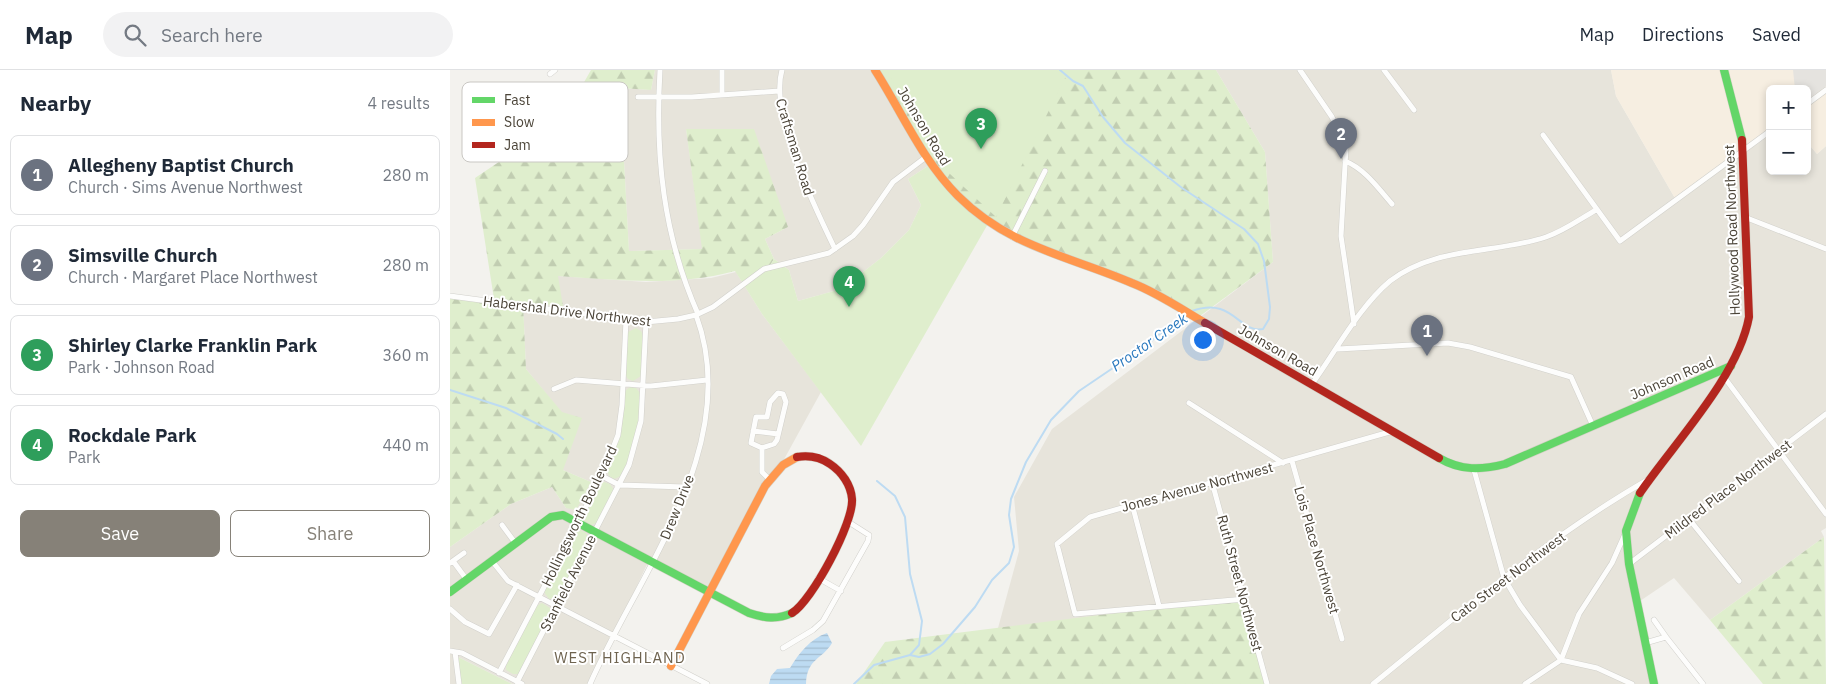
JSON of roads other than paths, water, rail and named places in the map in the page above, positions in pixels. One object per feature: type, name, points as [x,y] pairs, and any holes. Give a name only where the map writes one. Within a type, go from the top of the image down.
[{"type":"street","points":[[550,74],[556,70]]},
{"type":"street","name":"Drew Drive","points":[[590,684],[671,528],[700,442],[706,412],[707,380],[704,336],[667,224],[659,162],[660,70]]},
{"type":"street","points":[[722,70],[722,94]]},
{"type":"street","name":"Craftsman Road","points":[[782,70],[779,91],[805,188],[834,249]]},
{"type":"street","name":"Johnson Road","points":[[875,70],[926,156],[963,201],[983,218],[1012,237],[1048,254],[1134,282],[1189,312],[1444,461],[1474,470],[1505,464],[1731,366]]},
{"type":"street","points":[[1300,70],[1340,131],[1346,148],[1341,236],[1354,324]]},
{"type":"street","points":[[1384,70],[1414,110]]},
{"type":"street","name":"Hollywood Road Northwest","points":[[1654,684],[1629,564],[1626,531],[1634,504],[1649,479],[1731,366],[1744,340],[1749,318],[1747,218],[1742,132],[1724,70]]},
{"type":"street","points":[[1811,101],[1826,90]]},
{"type":"street","points":[[638,97],[779,91]]},
{"type":"street","points":[[1543,135],[1620,241],[1766,134]]},
{"type":"street","name":"Habershal Drive Northwest","points":[[450,296],[626,320],[646,322],[678,320],[713,307],[764,269],[815,258],[834,249],[864,225],[893,182],[926,156]]},
{"type":"street","points":[[1345,161],[1371,179],[1392,204]]},
{"type":"street","points":[[1012,237],[1044,171]]},
{"type":"street","points":[[1312,384],[1371,301],[1390,282],[1410,268],[1452,254],[1547,236],[1596,210]]},
{"type":"street","points":[[1747,218],[1826,249]]},
{"type":"street","name":"Hollingsworth Boulevard","points":[[499,673],[602,476],[618,435],[626,320]]},
{"type":"street","name":"Stanfield Avenue","points":[[519,683],[629,466],[637,440],[644,385],[646,322]]},
{"type":"street","points":[[1338,349],[1448,343],[1470,347],[1540,367],[1571,377],[1593,426]]},
{"type":"street","points":[[1724,377],[1826,514]]},
{"type":"street","points":[[554,389],[576,380],[644,385],[707,380]]},
{"type":"street","points":[[778,393],[783,394],[786,402],[778,434],[774,444],[762,448],[751,444],[756,417],[767,417],[770,402],[778,393]]},
{"type":"street","points":[[1188,403],[1283,463]]},
{"type":"street","name":"Mildred Place Northwest","points":[[1629,564],[1780,451],[1826,414]]},
{"type":"street","points":[[754,431],[778,434]]},
{"type":"street","name":"Jones Avenue Northwest","points":[[1159,606],[1075,614],[1056,544],[1090,517],[1393,431]]},
{"type":"street","points":[[762,448],[762,472],[770,480]]},
{"type":"street","points":[[450,592],[551,517],[558,514],[578,523],[594,534],[710,592],[756,616],[777,618],[790,615],[805,602],[851,510],[851,490],[839,470],[825,462],[807,456],[789,460],[770,480],[710,592],[671,666]]},
{"type":"street","name":"Lois Place Northwest","points":[[1292,461],[1342,639]]},
{"type":"street","points":[[1474,470],[1504,578],[1520,605],[1561,660],[1597,668],[1632,684]]},
{"type":"street","points":[[602,476],[620,485],[686,487]]},
{"type":"street","name":"Cato Street Northwest","points":[[1373,684],[1504,578],[1597,510],[1649,479]]},
{"type":"street","name":"Ruth Street Northwest","points":[[1212,482],[1267,684]]},
{"type":"street","points":[[1132,504],[1159,606],[1245,599]]},
{"type":"street","points":[[1689,519],[1739,581]]},
{"type":"street","points":[[783,648],[820,626],[868,541],[869,535],[847,520]]},
{"type":"street","points":[[502,525],[516,544]]},
{"type":"street","points":[[1525,684],[1561,660],[1579,614],[1612,563],[1626,531]]},
{"type":"street","points":[[464,553],[451,562],[467,580]]},
{"type":"street","points":[[492,562],[508,581],[707,684]]},
{"type":"street","points":[[818,578],[841,591]]},
{"type":"street","points":[[450,608],[466,622],[490,634],[517,585]]},
{"type":"street","points":[[1654,620],[1703,684]]},
{"type":"street","points":[[1645,643],[1666,637]]},
{"type":"street","points":[[459,684],[451,652],[462,653],[519,683]]},
{"type":"water","points":[[827,633],[832,643],[812,664],[807,675],[806,684],[769,684],[771,676],[777,669],[790,668],[806,647],[815,639]]},
{"type":"waterway","name":"Proctor Creek","points":[[1060,70],[1073,81],[1083,86],[1103,117],[1125,143],[1182,188],[1244,229],[1258,244],[1264,261],[1270,307],[1269,319],[1263,329],[1255,329],[1248,326],[1226,311],[1217,308],[1192,311]]},
{"type":"waterway","name":"Proctor Creek","points":[[854,684],[874,665],[910,655],[919,657],[930,654],[943,644],[975,607],[992,580],[1009,563],[1014,547],[1009,515],[1011,499],[1026,462],[1051,420],[1079,391],[1141,349],[1185,314]]},
{"type":"waterway","points":[[450,390],[506,408],[557,434],[563,439]]},
{"type":"waterway","points":[[877,481],[895,496],[905,517],[910,574],[922,621],[919,645],[910,655]]},
{"type":"place","name":"Shirley Clarke Franklin Park","points":[[981,149]]},
{"type":"place","name":"Simsville Church","points":[[1341,159]]},
{"type":"place","name":"Rockdale Park","points":[[849,307]]},
{"type":"place","name":"Allegheny Baptist Church","points":[[1427,356]]},
{"type":"district","name":"WEST HIGHLAND","points":[[620,657]]}]
